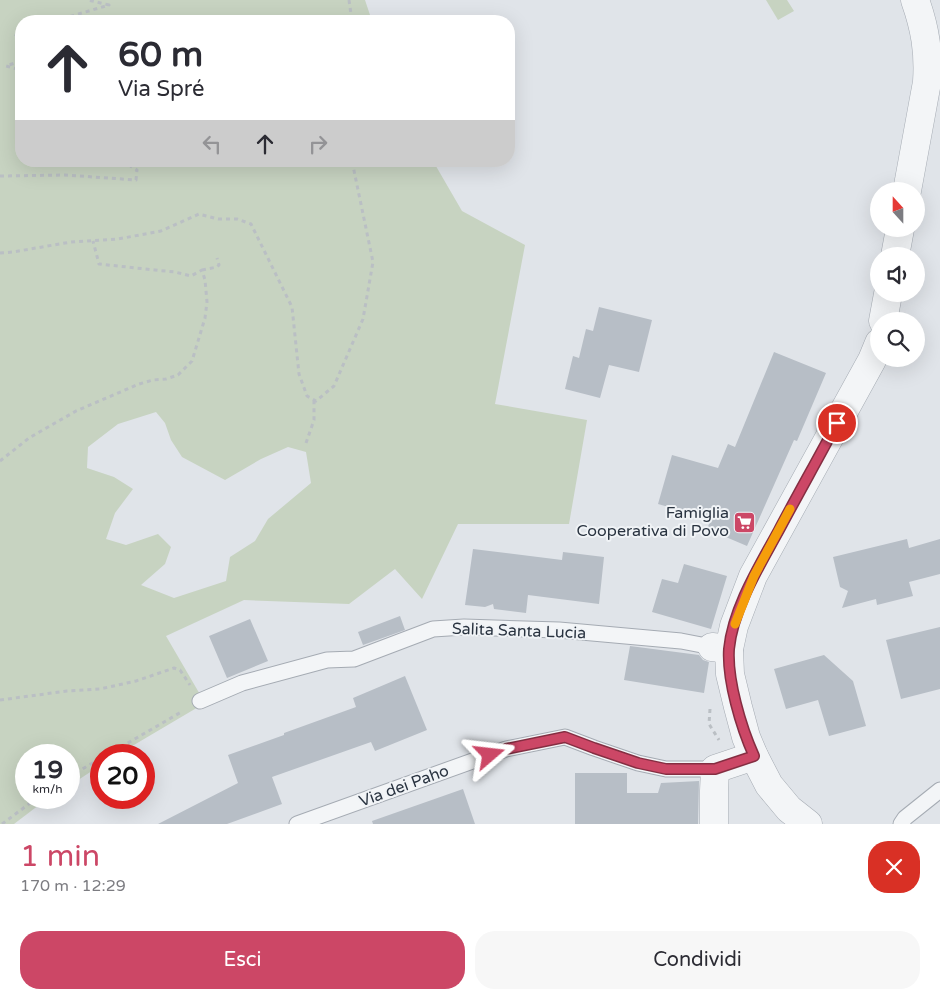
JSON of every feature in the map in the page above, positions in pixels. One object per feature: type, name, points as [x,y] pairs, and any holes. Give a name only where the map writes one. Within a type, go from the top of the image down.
[{"type":"street","points":[[909,182],[934,74],[928,64],[926,13]]},
{"type":"street","points":[[808,824],[789,809],[770,785],[754,756],[746,737],[730,674],[720,648],[734,626],[754,576],[870,364]]},
{"type":"street","points":[[714,824],[715,769],[754,756]]},
{"type":"lane","name":"Salita Santa Lucia","points":[[200,701],[242,683],[327,660],[354,659],[433,629],[464,627],[559,630],[680,641],[720,648]]},
{"type":"lane","name":"Via dei Paho","points":[[297,824],[506,749],[565,737],[638,763],[666,769],[715,769]]},
{"type":"lane","points":[[901,824],[905,818],[940,790]]},
{"type":"path","points":[[75,15],[109,5],[88,0]]},
{"type":"path","points":[[350,0],[351,15]]},
{"type":"path","points":[[15,63],[6,66],[15,68]]},
{"type":"path","points":[[0,176],[65,175],[136,180],[137,170],[132,167]]},
{"type":"path","points":[[0,253],[161,231],[199,214],[237,219],[251,224],[292,307],[298,374],[307,396],[316,401],[334,386],[363,319],[370,281],[373,262],[353,167]]},
{"type":"path","points":[[93,241],[99,264],[169,271],[191,276],[202,270],[217,267],[219,265],[217,258]]},
{"type":"path","points":[[0,461],[29,438],[76,411],[139,384],[178,375],[192,361],[206,318],[206,280],[202,270]]},
{"type":"path","points":[[306,444],[314,420],[314,400]]},
{"type":"path","points":[[0,700],[100,688],[136,681],[174,668],[180,670],[200,701],[126,744]]},
{"type":"path","points":[[2,824],[22,809]]},
{"type":"green space","points":[[0,0],[365,0],[370,15],[15,15],[15,167],[436,167],[462,211],[525,245],[495,404],[587,420],[569,524],[458,524],[422,599],[395,569],[349,604],[244,600],[166,636],[205,703],[136,744],[90,744],[90,772],[80,779],[80,744],[15,744],[15,809],[34,809],[14,824],[0,824]],"holes":[[[156,412],[165,423],[171,440],[182,457],[225,480],[261,459],[288,447],[306,452],[311,483],[268,519],[255,541],[230,557],[226,581],[174,598],[141,585],[165,564],[171,547],[158,534],[126,545],[106,539],[115,513],[133,489],[114,477],[87,468],[88,447],[118,424]]]},
{"type":"green space","points":[[766,0],[787,0],[794,11],[778,20]]},
{"type":"building","points":[[599,307],[652,320],[639,372],[609,365],[600,398],[565,389],[573,356],[579,358],[586,329],[593,331]]},
{"type":"building","points":[[774,352],[826,373],[797,441],[794,440],[747,546],[707,529],[711,519],[658,504],[672,455],[718,468],[728,444],[735,447]]},
{"type":"building","points":[[907,539],[909,548],[940,539],[940,574],[909,582],[913,596],[877,605],[876,599],[842,608],[848,591],[840,587],[833,557]]},
{"type":"building","points":[[473,549],[562,560],[563,552],[604,557],[599,604],[528,595],[526,613],[494,609],[493,604],[485,607],[465,605]]},
{"type":"building","points":[[684,564],[727,576],[711,629],[652,612],[662,579],[678,583]]},
{"type":"building","points":[[400,616],[405,630],[363,645],[358,632]]},
{"type":"building","points":[[250,619],[268,661],[227,678],[209,636]]},
{"type":"building","points":[[940,627],[940,689],[901,699],[886,640]]},
{"type":"building","points":[[630,646],[699,655],[703,660],[709,662],[704,693],[624,680]]},
{"type":"building","points":[[824,655],[853,681],[866,726],[829,736],[818,700],[786,709],[774,669]]},
{"type":"building","points":[[405,676],[427,730],[375,751],[371,742],[272,777],[282,804],[227,824],[158,824],[238,783],[228,755],[356,707],[353,698]]},
{"type":"building","points":[[575,773],[627,773],[627,793],[658,793],[661,783],[699,781],[698,824],[575,824]]},
{"type":"building","points":[[463,789],[475,824],[373,824],[372,821]]},
{"type":"slow traffic","points":[[735,624],[740,607],[754,576],[790,509]]},
{"type":"place","name":"Famiglia Cooperativa di Povo","points":[[745,522]]},
{"type":"route","points":[[490,755],[506,749],[565,737],[638,763],[666,769],[715,769],[754,756],[746,737],[730,674],[729,649],[734,626],[754,576],[837,423]]}]
